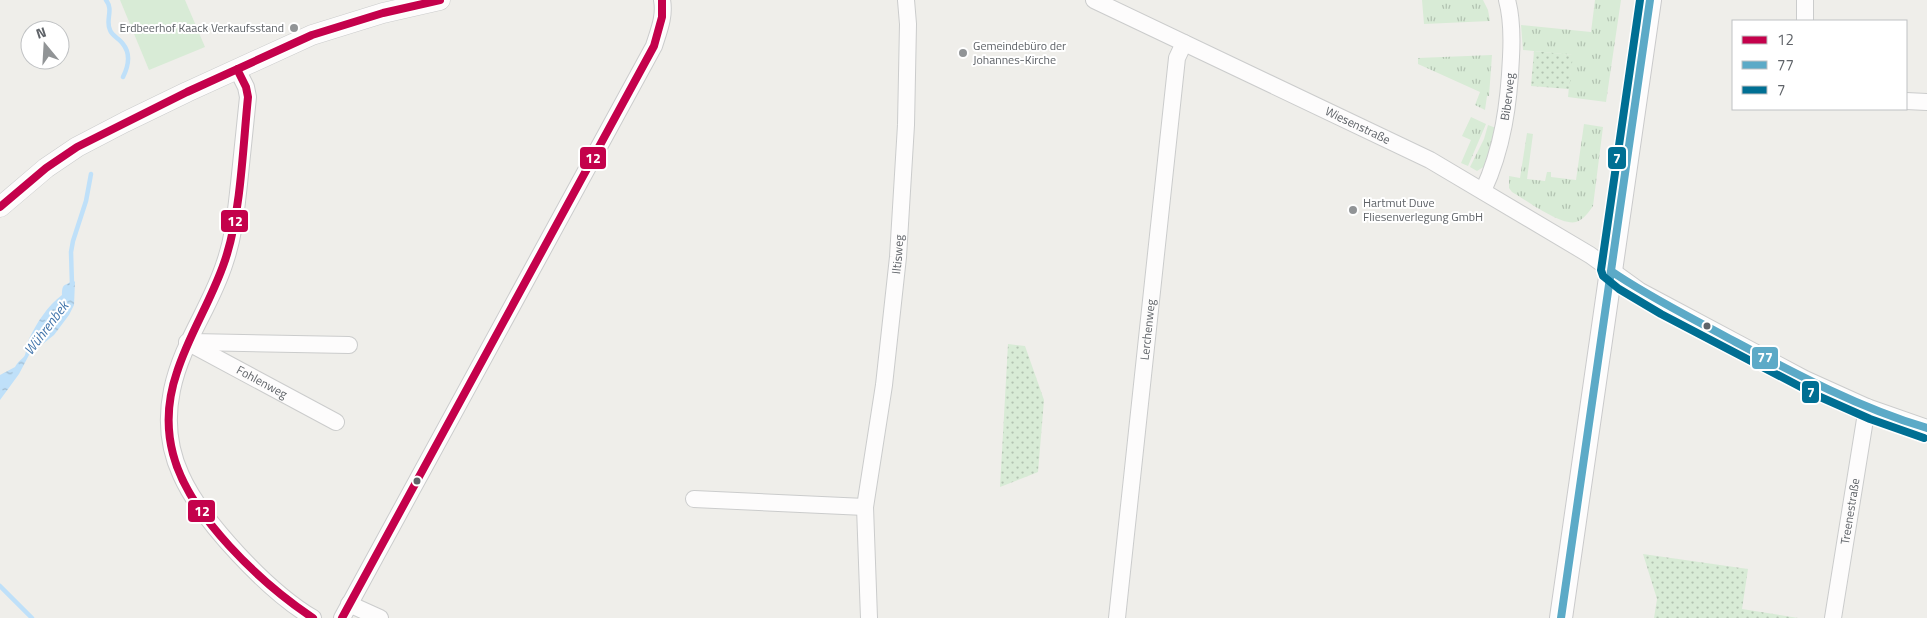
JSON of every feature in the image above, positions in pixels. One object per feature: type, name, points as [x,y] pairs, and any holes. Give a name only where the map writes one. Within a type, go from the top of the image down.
[{"type":"main road","points":[[1561,618],[1650,0]]},
{"type":"street","points":[[0,207],[46,168],[77,147],[237,69],[312,35],[383,13],[440,0]]},
{"type":"street","points":[[380,618],[346,611],[654,46],[662,22],[664,9],[662,0]]},
{"type":"street","name":"Iltisweg","points":[[869,618],[865,507],[884,385],[898,257],[906,125],[908,34],[906,0]]},
{"type":"street","name":"Wiesenstraße","points":[[1094,0],[1407,148],[1590,255],[1640,290],[1798,375],[1867,407],[1927,428]]},
{"type":"street","name":"Biberweg","points":[[1483,191],[1498,155],[1509,97],[1511,21],[1507,0]]},
{"type":"street","points":[[1805,0],[1805,20]]},
{"type":"street","name":"Lerchenweg","points":[[1117,618],[1177,58],[1184,43]]},
{"type":"street","points":[[237,69],[246,87],[248,97],[231,244],[218,280],[187,342],[177,372],[169,412],[172,448],[181,476],[205,515],[222,536],[263,579],[313,618]]},
{"type":"street","points":[[1907,102],[1927,102]]},
{"type":"street","points":[[187,342],[349,345]]},
{"type":"street","name":"Fohlenweg","points":[[187,342],[336,422]]},
{"type":"street","name":"Treenestraße","points":[[1833,618],[1867,407]]},
{"type":"street","points":[[694,499],[865,507]]},
{"type":"green space","points":[[120,0],[185,0],[205,47],[149,70]]},
{"type":"green space","points":[[1422,0],[1483,0],[1488,10],[1490,21],[1424,24]]},
{"type":"green space","points":[[1595,0],[1621,0],[1606,102],[1568,97],[1572,55],[1523,50],[1521,25],[1591,32]]},
{"type":"green space","points":[[1534,51],[1573,55],[1569,89],[1531,86]]},
{"type":"green space","points":[[1492,55],[1489,96],[1487,96],[1485,110],[1475,105],[1480,92],[1418,64],[1418,58]]},
{"type":"green space","points":[[1471,117],[1486,124],[1468,166],[1461,163],[1471,140],[1462,136]]},
{"type":"green space","points":[[1584,124],[1603,127],[1593,206],[1581,220],[1570,222],[1562,220],[1512,192],[1509,188],[1509,176],[1520,178],[1527,133],[1533,134],[1527,179],[1545,181],[1547,172],[1551,172],[1551,177],[1576,180]]},
{"type":"green space","points":[[1488,125],[1496,128],[1485,166],[1477,171],[1470,167],[1484,139]]},
{"type":"green space","points":[[1008,344],[1025,346],[1044,400],[1038,472],[1000,487]]},
{"type":"green space","points":[[1643,554],[1748,569],[1742,609],[1798,618],[1654,618],[1657,599]]},
{"type":"water","points":[[73,280],[75,282],[74,305],[69,315],[54,335],[29,355],[19,374],[0,400],[0,375],[15,367],[24,356],[28,341],[39,321],[47,309],[62,295],[63,286]]},
{"type":"waterway","name":"Wührenbek","points":[[106,0],[109,8],[108,22],[110,30],[122,42],[128,56],[123,77]]},
{"type":"waterway","name":"Wührenbek","points":[[72,285],[71,252],[86,201],[91,174]]},
{"type":"waterway","name":"Wührenbek","points":[[0,586],[32,618]]},
{"type":"transit line","name":"12","points":[[0,207],[46,168],[77,147],[187,92],[312,35],[383,13],[440,0]]},
{"type":"transit line","name":"12","points":[[342,618],[654,46],[662,17],[662,0]]},
{"type":"transit line","name":"7","points":[[1640,0],[1601,270],[1603,276],[1619,289],[1661,314],[1818,396],[1870,419],[1924,438]]},
{"type":"transit line","name":"77","points":[[1561,618],[1650,0]]},
{"type":"transit line","name":"12","points":[[237,69],[246,87],[248,97],[241,177],[232,236],[222,269],[182,357],[174,382],[170,402],[169,433],[173,454],[181,477],[194,501],[211,524],[250,567],[271,586],[313,618]]},
{"type":"transit line","name":"77","points":[[1611,271],[1640,290],[1802,377],[1851,400],[1927,428]]},
{"type":"place","name":"Erdbeerhof Kaack Verkaufsstand","points":[[294,28]]},
{"type":"place","name":"Gemeindebüro der Johannes-Kirche","points":[[963,53]]},
{"type":"place","name":"Hartmut Duve Fliesenverlegung GmbH","points":[[1353,210]]}]
